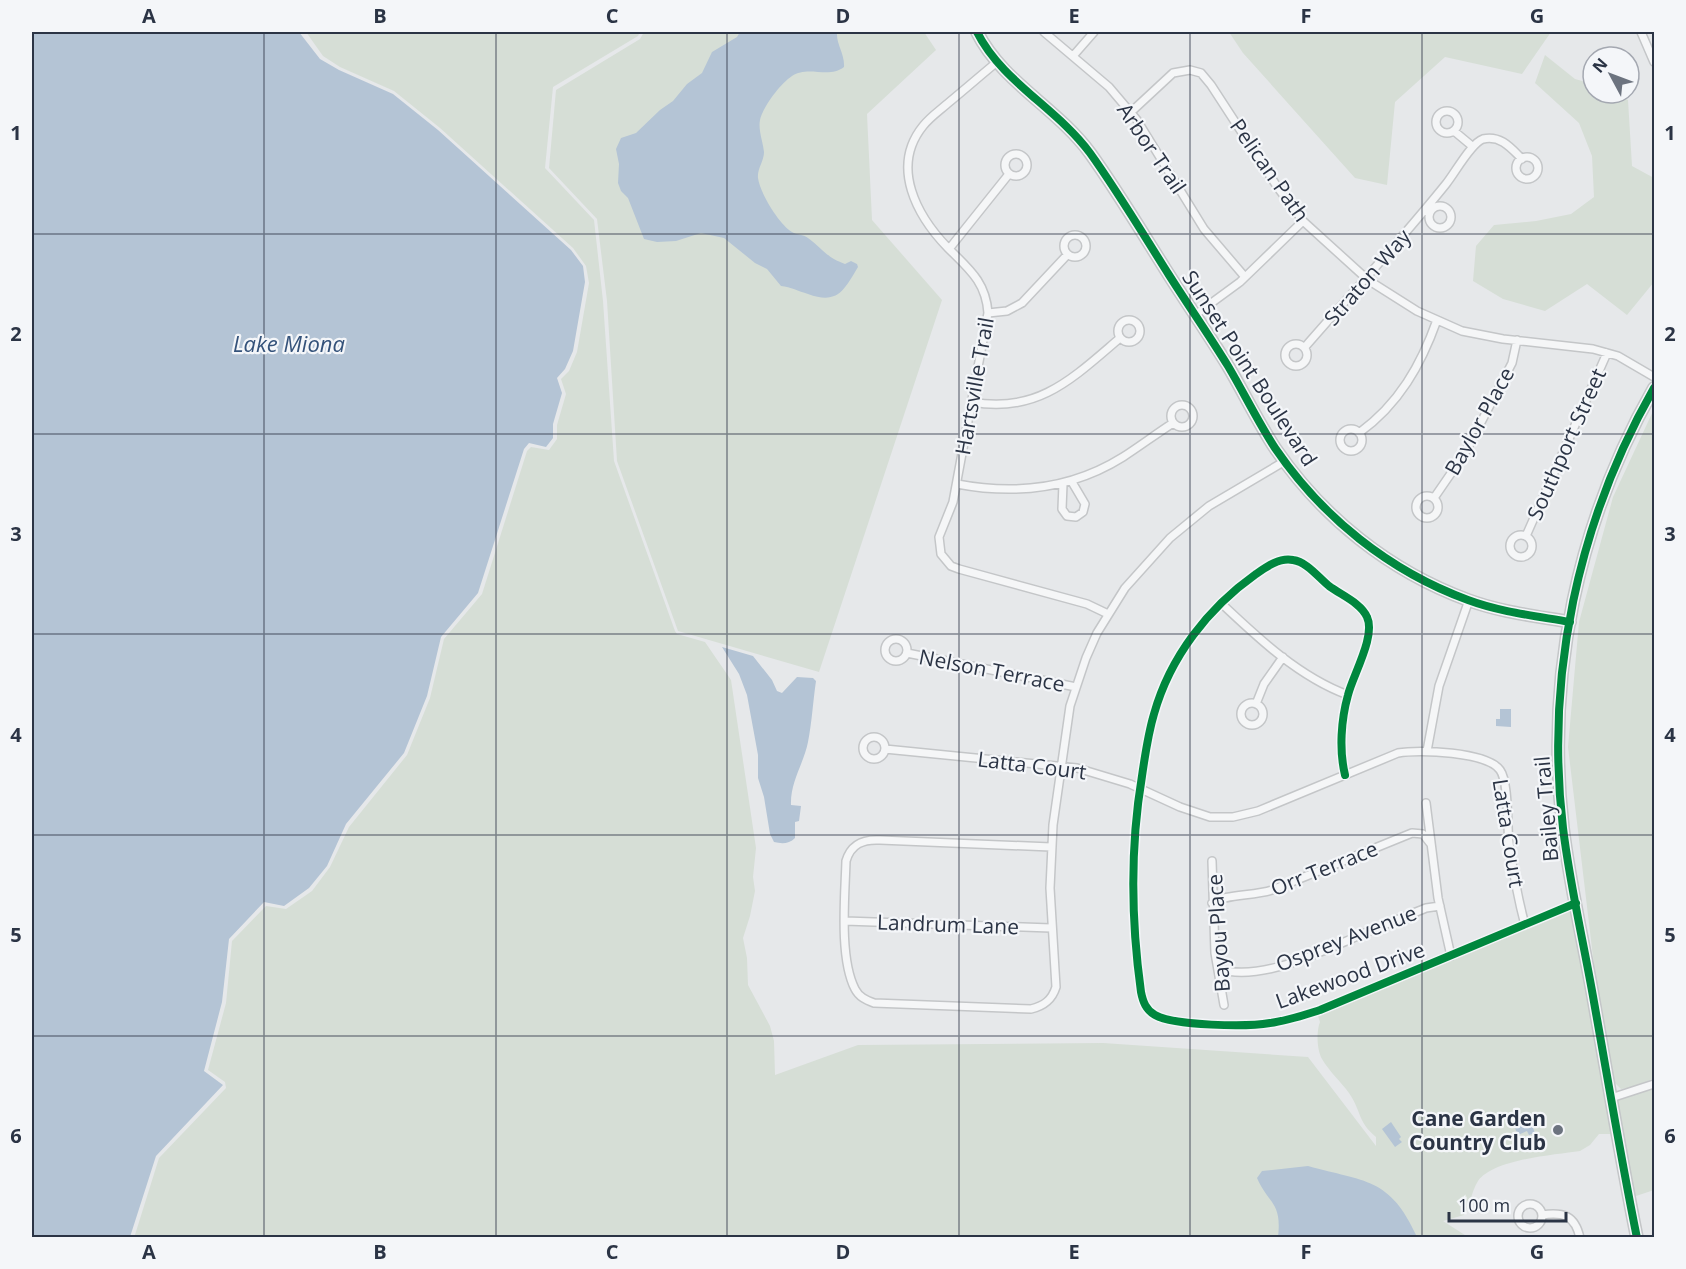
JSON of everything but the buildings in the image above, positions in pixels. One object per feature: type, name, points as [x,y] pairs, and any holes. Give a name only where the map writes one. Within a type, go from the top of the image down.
[{"type":"street","name":"Sunset Point Boulevard","points":[[977,32],[997,62],[1052,111],[1079,139],[1196,315],[1285,461],[1307,490],[1357,537],[1414,575],[1468,600],[1510,611],[1569,622]]},
{"type":"street","name":"Arbor Trail","points":[[1044,32],[1109,87],[1131,112],[1204,229],[1245,277]]},
{"type":"street","points":[[1073,56],[1094,32]]},
{"type":"street","points":[[1641,32],[1654,62]]},
{"type":"street","name":"Hartsville Trail","points":[[997,62],[923,126],[912,146],[908,172],[912,195],[929,227],[979,280],[987,299],[988,313],[957,483],[949,516],[939,537],[941,554],[951,566],[1087,604],[1108,614]]},
{"type":"street","name":"Pelican Path","points":[[1131,112],[1173,73],[1190,70],[1201,73],[1211,84],[1278,188],[1304,221],[1366,278],[1417,311],[1462,330],[1517,340],[1572,345],[1607,353],[1618,356],[1654,377]]},
{"type":"street","points":[[1454,131],[1472,146],[1483,139],[1505,142],[1522,159]]},
{"type":"street","name":"Straton Way","points":[[1305,348],[1430,208],[1458,170],[1472,146]]},
{"type":"street","points":[[949,249],[1009,174]]},
{"type":"street","points":[[1196,315],[1245,277],[1304,221]]},
{"type":"street","points":[[988,313],[1007,311],[1022,303],[1067,255]]},
{"type":"street","points":[[1359,433],[1393,403],[1413,376],[1429,344],[1437,320]]},
{"type":"street","points":[[972,402],[985,405],[1016,404],[1048,394],[1079,373],[1120,338]]},
{"type":"street","name":"Baylor Place","points":[[1434,498],[1470,443],[1512,363],[1517,340]]},
{"type":"street","name":"Southport Street","points":[[1526,536],[1607,353]]},
{"type":"street","name":"Bailey Trail","points":[[1637,1238],[1563,828],[1558,739],[1561,682],[1569,622],[1581,566],[1603,496],[1617,462],[1654,388]]},
{"type":"street","points":[[957,483],[999,490],[1029,489],[1072,482],[1123,457],[1173,423]]},
{"type":"street","points":[[1051,847],[890,840],[863,841],[852,848],[846,861],[846,947],[852,981],[859,995],[874,1002],[1031,1010],[1040,1007],[1054,994],[1056,977],[1051,928],[1051,847],[1066,730],[1076,687],[1086,658],[1108,614],[1142,567],[1181,528],[1209,506],[1285,461]]},
{"type":"street","points":[[1063,484],[1062,509],[1067,516],[1076,518],[1083,512],[1084,504],[1072,482]]},
{"type":"street","name":"Lakewood Drive","points":[[1345,775],[1341,754],[1347,695],[1370,633],[1369,621],[1358,606],[1331,588],[1306,566],[1291,559],[1275,562],[1242,584],[1221,603],[1189,641],[1172,667],[1153,715],[1140,789],[1133,855],[1133,923],[1143,1002],[1154,1015],[1162,1018],[1246,1026],[1271,1023],[1320,1010],[1576,903]]},
{"type":"street","points":[[1427,751],[1439,686],[1468,600]]},
{"type":"street","points":[[1221,603],[1283,657],[1325,686],[1347,695]]},
{"type":"street","name":"Nelson Terrace","points":[[907,653],[1076,687]]},
{"type":"street","points":[[1256,704],[1264,684],[1283,657]]},
{"type":"street","name":"Latta Court","points":[[885,749],[1061,766],[1092,772],[1140,789],[1196,814],[1210,817],[1233,817],[1258,811],[1398,753],[1427,751],[1480,758],[1495,765],[1505,784],[1510,844],[1520,908],[1525,925]]},
{"type":"street","points":[[1426,803],[1440,906],[1451,956]]},
{"type":"street","name":"Orr Terrace","points":[[1212,903],[1221,897],[1251,895],[1272,890],[1412,833],[1423,834],[1430,843]]},
{"type":"street","name":"Bayou Place","points":[[1212,861],[1212,903],[1224,1005]]},
{"type":"street","name":"Osprey Avenue","points":[[1218,969],[1225,972],[1247,972],[1284,965],[1426,908],[1440,906]]},
{"type":"street","name":"Landrum Lane","points":[[845,921],[1051,928]]},
{"type":"street","points":[[1611,1098],[1654,1084]]},
{"type":"street","points":[[1542,1215],[1555,1213],[1564,1215],[1574,1223],[1580,1238]]},
{"type":"shaded area","points":[[306,32],[640,32],[638,36],[553,87],[545,168],[594,220],[603,301],[614,461],[675,631],[677,634],[705,642],[731,680],[756,848],[753,877],[755,891],[743,938],[747,958],[748,985],[770,1026],[774,1041],[775,1075],[858,1045],[1103,1043],[1308,1057],[1376,1146],[1376,1137],[1366,1126],[1346,1089],[1320,1055],[1318,1036],[1320,1022],[1316,1010],[1572,905],[1614,1134],[1599,1134],[1590,1145],[1580,1151],[1525,1159],[1486,1174],[1478,1181],[1464,1215],[1443,1221],[1468,1237],[134,1238],[159,1158],[226,1088],[225,1082],[208,1070],[226,1003],[232,941],[266,906],[286,909],[312,891],[330,867],[349,827],[407,755],[430,698],[444,639],[482,594],[527,451],[531,447],[549,450],[557,439],[557,425],[566,394],[561,379],[569,371],[577,352],[589,283],[586,266],[573,248],[440,128],[394,91],[340,67],[323,56]]},
{"type":"shaded area","points":[[644,32],[924,32],[936,50],[867,114],[872,220],[942,300],[819,672],[678,631],[617,461],[607,301],[597,219],[549,168],[556,90],[640,39]]},
{"type":"shaded area","points":[[1229,32],[1551,32],[1522,74],[1445,57],[1395,102],[1387,185],[1355,178],[1243,53]]},
{"type":"shaded area","points":[[1545,55],[1575,79],[1581,81],[1581,105],[1628,105],[1632,166],[1654,178],[1654,282],[1627,315],[1587,284],[1545,311],[1503,299],[1473,281],[1476,246],[1494,225],[1536,221],[1571,214],[1594,197],[1592,156],[1579,123],[1535,83]]},
{"type":"shaded area","points":[[1654,409],[1654,1078],[1635,1087],[1621,1089],[1615,1083],[1598,999],[1568,747],[1579,622],[1613,497]]},
{"type":"shaded area","points":[[1654,1088],[1654,1190],[1633,1197],[1616,1101]]},
{"type":"water","name":"Lake Miona","points":[[32,32],[299,32],[320,59],[393,94],[438,130],[571,250],[583,266],[585,282],[573,351],[565,369],[557,378],[562,393],[553,424],[553,438],[546,447],[529,443],[524,449],[478,593],[441,637],[427,696],[404,753],[346,824],[327,866],[309,888],[284,906],[264,902],[229,939],[222,1002],[204,1071],[223,1085],[156,1156],[130,1237],[32,1237]]},
{"type":"water","points":[[740,32],[837,32],[844,67],[832,72],[798,73],[787,80],[768,102],[760,120],[764,155],[758,175],[766,200],[787,228],[806,237],[829,256],[845,264],[851,261],[857,264],[858,267],[844,289],[833,296],[818,297],[781,286],[767,269],[755,263],[724,238],[701,233],[676,241],[657,242],[644,239],[628,198],[621,191],[618,183],[619,164],[616,149],[621,138],[636,133],[673,101],[687,84],[702,73],[712,52],[737,37]]},
{"type":"water","points":[[722,647],[753,656],[772,680],[777,691],[782,693],[797,677],[813,678],[816,681],[808,742],[791,797],[791,805],[801,806],[799,821],[795,822],[795,838],[788,842],[774,842],[770,834],[764,797],[758,778],[758,755],[747,695],[739,674]]},
{"type":"water","points":[[1500,709],[1511,709],[1511,727],[1496,726],[1496,719],[1500,719]]},
{"type":"water","points":[[1530,1120],[1535,1133],[1529,1135],[1527,1131],[1518,1135],[1514,1126]]},
{"type":"water","points":[[1391,1122],[1402,1142],[1395,1147],[1382,1129]]},
{"type":"water","points":[[1308,1166],[1360,1180],[1386,1192],[1407,1217],[1417,1237],[1278,1237],[1278,1217],[1274,1204],[1257,1178],[1262,1171]]},
{"type":"cycle path","points":[[977,32],[1001,66],[1062,122],[1090,153],[1221,354],[1275,448],[1314,497],[1336,519],[1385,557],[1439,588],[1493,608],[1570,622]]},
{"type":"cycle path","points":[[1637,1238],[1566,850],[1559,771],[1559,714],[1564,657],[1573,601],[1587,546],[1605,491],[1654,388]]},
{"type":"cycle path","points":[[1345,775],[1341,745],[1344,715],[1369,634],[1367,617],[1356,603],[1329,586],[1303,564],[1288,559],[1278,561],[1238,587],[1193,635],[1170,673],[1152,722],[1138,803],[1133,884],[1135,938],[1141,992],[1149,1011],[1165,1019],[1211,1025],[1259,1024],[1289,1019],[1320,1010],[1576,903]]},
{"type":"place","name":"Cane Garden Country Club","points":[[1558,1130]]}]
